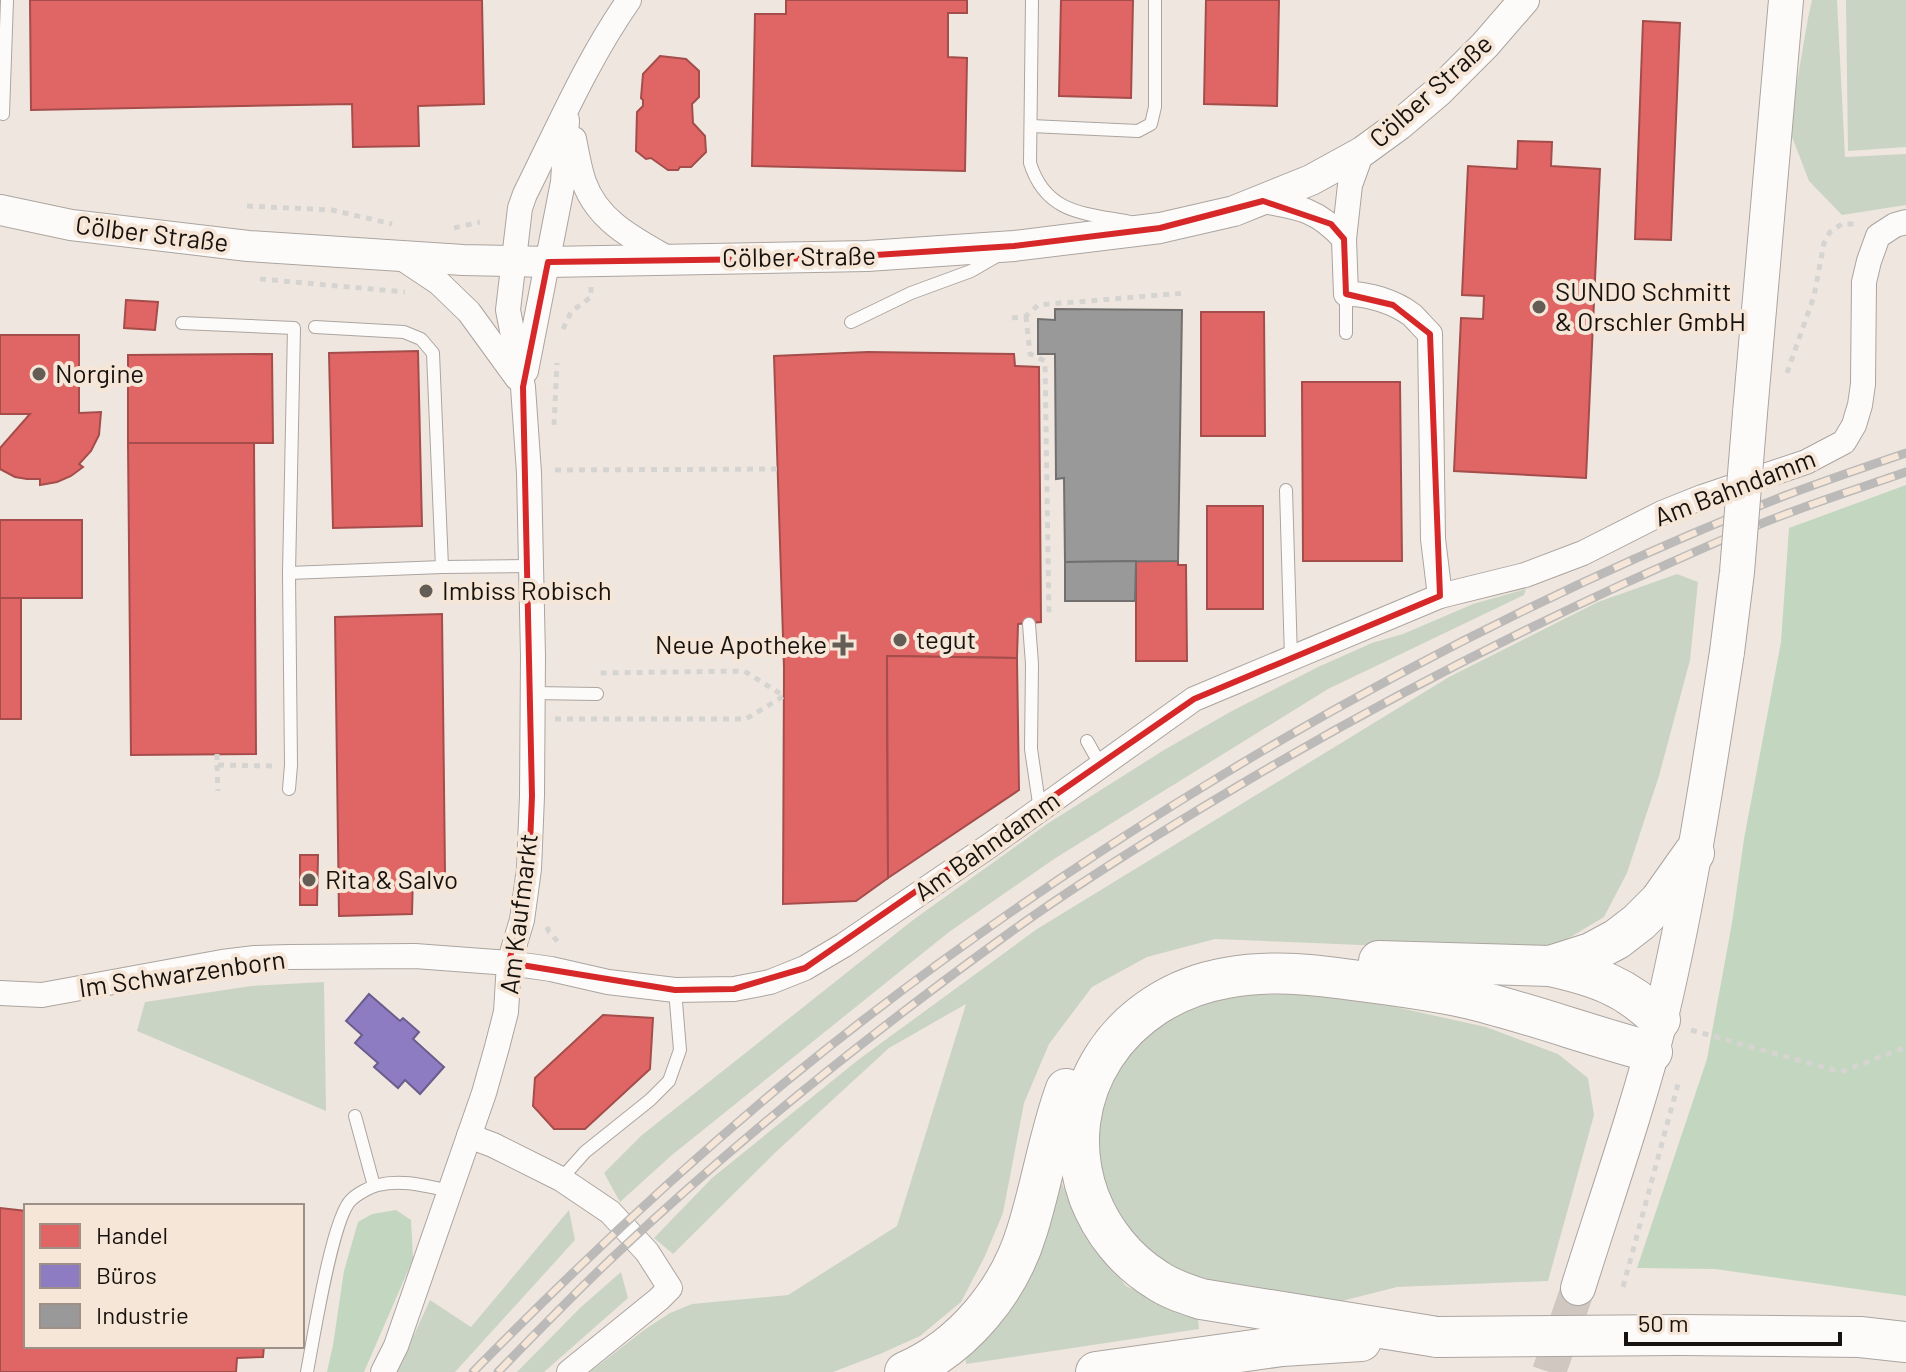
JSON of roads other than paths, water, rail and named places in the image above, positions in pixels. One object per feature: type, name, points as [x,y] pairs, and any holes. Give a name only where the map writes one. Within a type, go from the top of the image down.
[{"type":"highway","points":[[1550,966],[1591,953],[1639,922],[1660,901],[1694,853]]},
{"type":"highway","points":[[905,1372],[940,1352],[962,1334],[1000,1289],[1026,1233],[1062,1100],[1076,1065],[1114,1015],[1152,985],[1172,976],[1197,967],[1227,962],[1286,958],[1550,966],[1607,982],[1644,1004],[1656,1036]]},
{"type":"highway","points":[[1437,1337],[1201,1299],[1157,1281],[1138,1267],[1106,1232],[1094,1211],[1080,1161],[1082,1110],[1089,1085],[1114,1041],[1152,1006],[1175,994],[1222,978],[1282,972],[1417,988],[1656,1036]]},
{"type":"highway","points":[[1096,1372],[1282,1346],[1437,1337],[1679,1335],[1860,1337],[1906,1342]]},
{"type":"main road","points":[[1578,1288],[1656,1036],[1694,853],[1727,652],[1737,572],[1786,0]]},
{"type":"street","name":"Am Kaufmarkt","points":[[383,1372],[396,1346],[484,1093],[506,1012],[509,963],[522,920],[529,869],[533,693],[529,473],[523,387],[508,310],[520,208],[581,79],[629,0]]},
{"type":"street","name":"Cölber Straße","points":[[0,210],[71,225],[248,246],[548,262],[829,258],[1014,246],[1160,228],[1263,201],[1311,180],[1362,152],[1439,91],[1524,0]]},
{"type":"street","name":"Am Kaufmarkt","points":[[523,387],[563,182],[567,109]]},
{"type":"street","points":[[567,109],[578,163],[591,199],[613,225],[671,260]]},
{"type":"street","points":[[1362,152],[1350,185],[1344,239],[1346,294],[1361,293],[1393,305],[1411,315],[1430,334],[1433,539],[1440,596]]},
{"type":"street","points":[[1263,201],[1314,213],[1331,224],[1344,239]]},
{"type":"street","name":"Am Bahndamm","points":[[509,963],[608,982],[675,990],[734,989],[770,982],[805,968],[881,921],[1194,699],[1440,596],[1525,575],[1583,553],[1662,513],[1806,462],[1844,442],[1854,425],[1863,384],[1866,272],[1878,236],[1900,224]]},
{"type":"street","points":[[397,255],[439,283],[469,312],[523,387]]},
{"type":"street","name":"Im Schwarzenborn","points":[[0,993],[42,995],[255,958],[415,956],[509,963]]},
{"type":"street","points":[[469,1136],[561,1179],[610,1212],[647,1252],[670,1288],[569,1372]]},
{"type":"lane","points":[[3,114],[7,0]]},
{"type":"lane","points":[[1032,0],[1032,171],[1044,192],[1058,204],[1160,228]]},
{"type":"lane","points":[[1031,126],[1138,131],[1151,124],[1155,107],[1155,0]]},
{"type":"lane","points":[[851,322],[911,293],[971,271],[1014,246]]},
{"type":"lane","points":[[1346,294],[1346,333]]},
{"type":"lane","points":[[182,323],[294,328],[289,789]]},
{"type":"lane","points":[[315,327],[404,332],[421,339],[433,353],[442,567]]},
{"type":"lane","points":[[1286,490],[1291,659]]},
{"type":"lane","points":[[289,573],[530,566]]},
{"type":"lane","points":[[1029,624],[1031,749],[1040,810]]},
{"type":"lane","points":[[533,693],[597,694]]},
{"type":"lane","points":[[1087,741],[1101,766]]},
{"type":"lane","points":[[561,1179],[585,1152],[669,1081],[680,1050],[675,990]]},
{"type":"lane","points":[[355,1116],[374,1186]]},
{"type":"lane","points":[[307,1372],[329,1262],[343,1213],[351,1200],[374,1186],[394,1182],[450,1191]]},
{"type":"tunnel","points":[[1549,1372],[1578,1288]]},
{"type":"railway","points":[[473,1372],[624,1224],[783,1084],[940,962],[1184,798],[1350,701],[1520,612],[1695,532],[1784,496],[1906,453]]},
{"type":"railway","points":[[498,1372],[612,1258],[757,1129],[960,969],[1101,870],[1300,750],[1529,629],[1751,528],[1906,472]]},
{"type":"place","name":"SUNDO Schmitt & Orschler GmbH","points":[[1539,307]]},
{"type":"place","name":"Norgine","points":[[39,374]]},
{"type":"place","name":"Imbiss Robisch","points":[[426,591]]},
{"type":"place","name":"tegut","points":[[900,640]]},
{"type":"place","name":"Neue Apotheke","points":[[843,645]]},
{"type":"place","name":"Rita & Salvo","points":[[309,880]]}]
